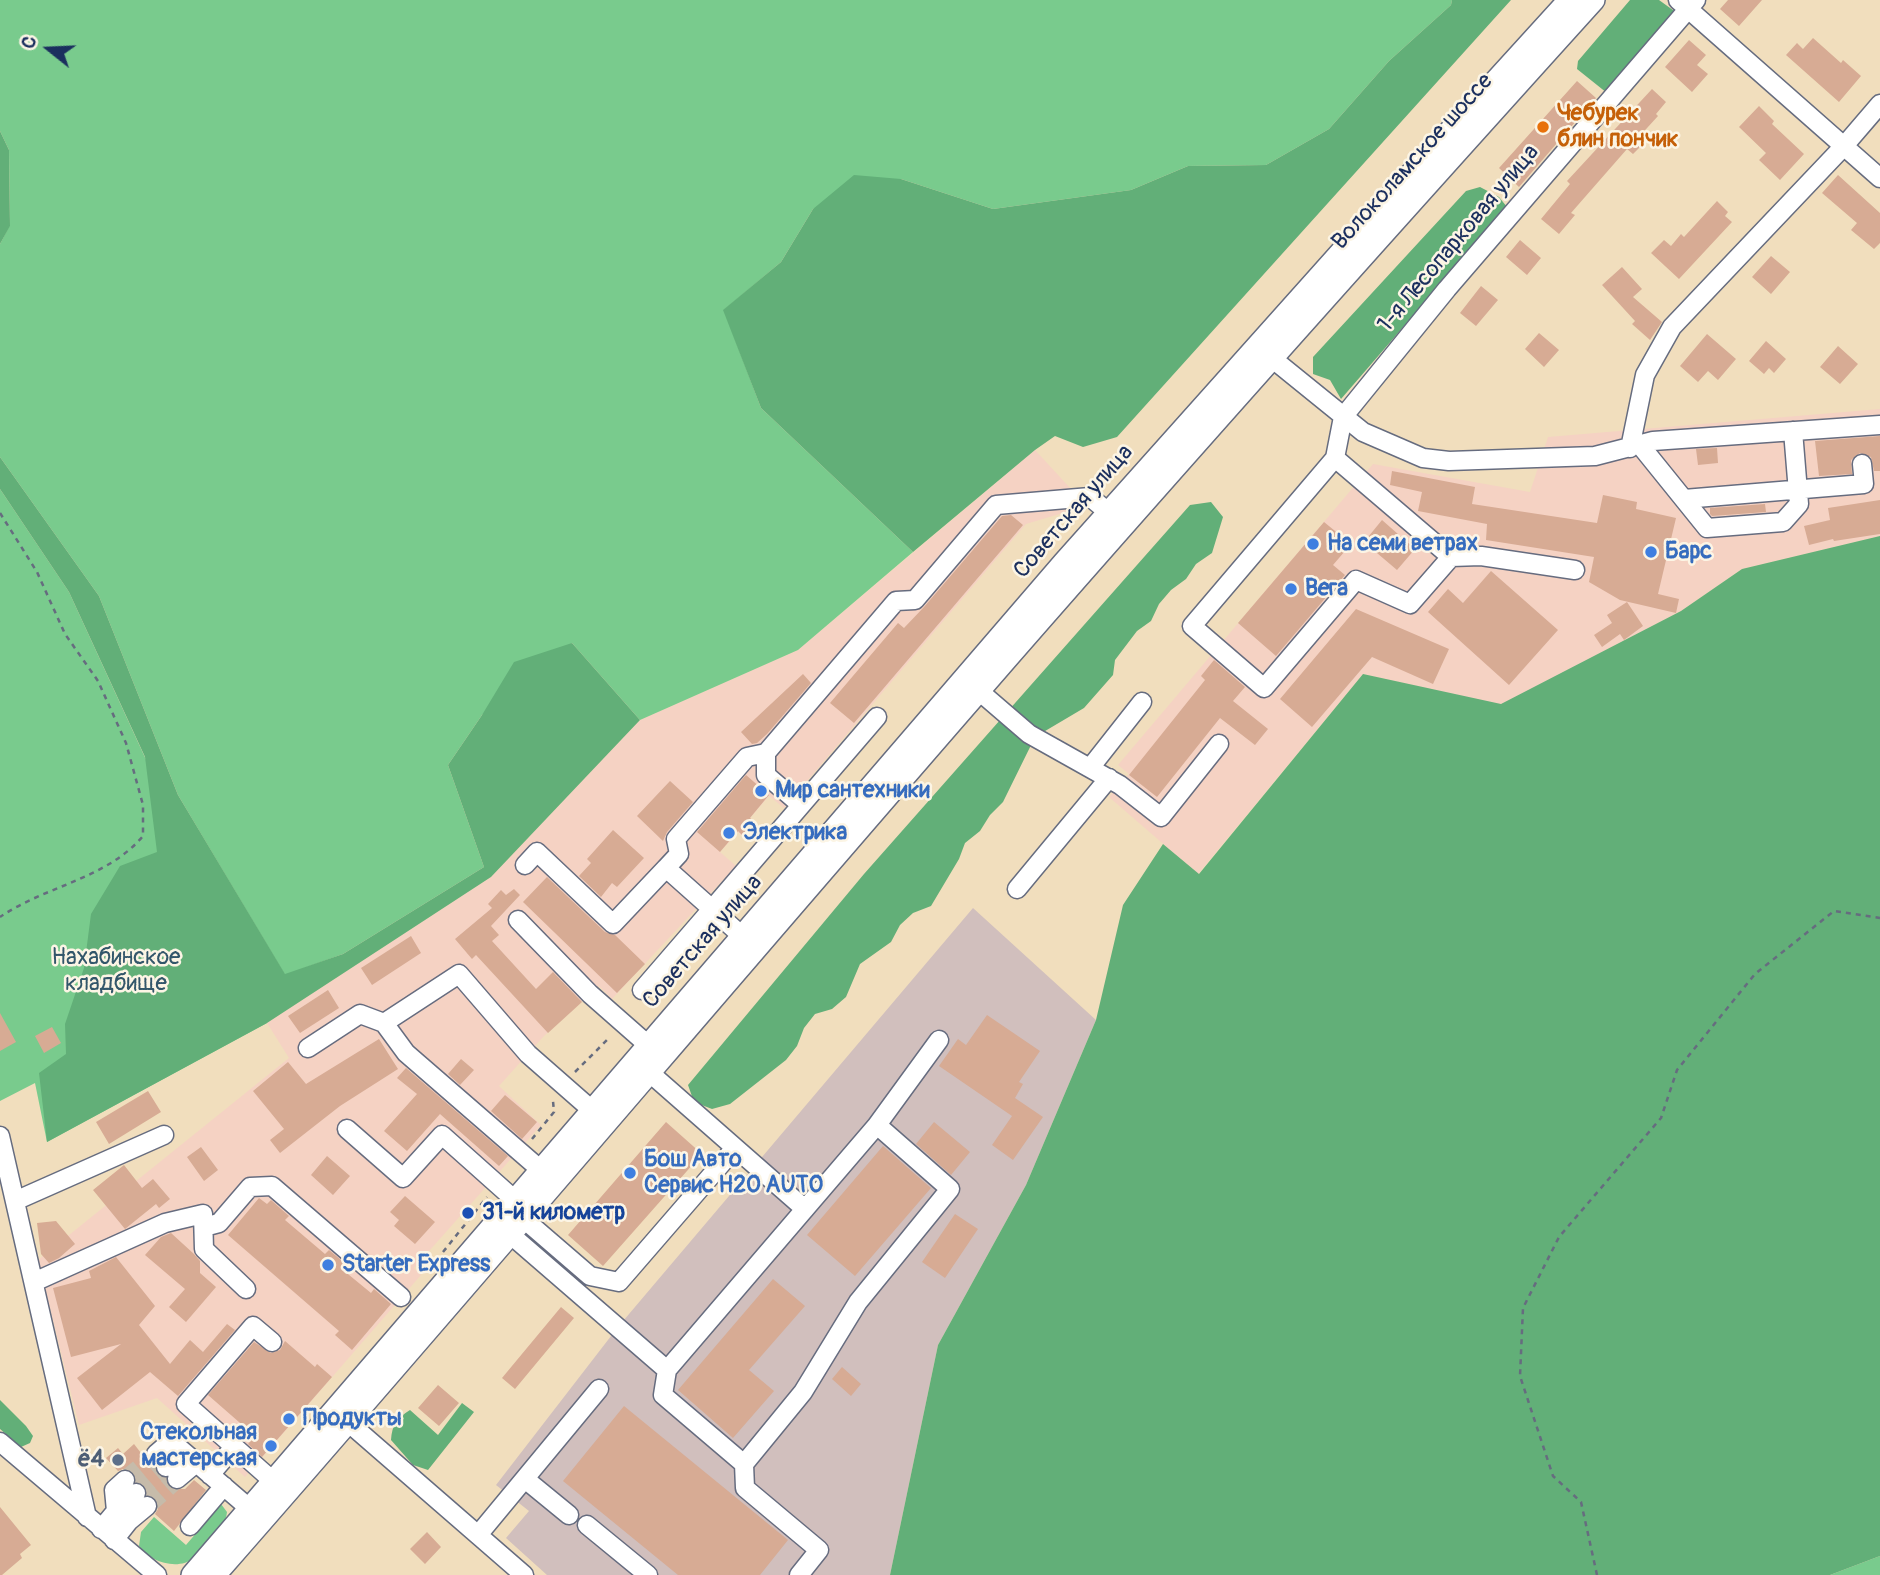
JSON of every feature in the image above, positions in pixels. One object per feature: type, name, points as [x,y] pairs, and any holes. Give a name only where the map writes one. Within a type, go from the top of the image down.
[{"type":"main road","name":"Волоколамское шоссе","points":[[1264,352],[1569,0]]},
{"type":"main road","name":"Волоколамское шоссе","points":[[1264,352],[1594,0]]},
{"type":"main road","name":"Советская улица","points":[[215,1575],[349,1423],[517,1219],[542,1171],[648,1045],[1108,512],[1264,352]]},
{"type":"main road","name":"Советская улица","points":[[192,1575],[273,1481],[650,1073],[979,691],[1264,352]]},
{"type":"street","points":[[1688,3],[1880,178]]},
{"type":"street","name":"1-я Лесопарковая улица","points":[[1343,417],[1688,3]]},
{"type":"street","points":[[1635,446],[1645,375],[1672,327],[1844,146],[1880,104]]},
{"type":"street","points":[[1264,352],[1363,432],[1423,458],[1449,461],[1595,456],[1653,441],[1880,425]]},
{"type":"street","points":[[1343,417],[1335,458],[1192,626],[1264,688],[1356,580],[1410,604],[1451,557]]},
{"type":"street","points":[[1635,446],[1707,528],[1783,522],[1799,504],[1793,431]]},
{"type":"street","points":[[1335,458],[1451,557],[1481,556],[1575,570]]},
{"type":"street","points":[[1684,499],[1864,484],[1861,464]]},
{"type":"street","points":[[525,865],[537,852],[614,924],[679,854],[676,839],[747,757],[766,753],[896,601],[915,600],[996,505],[1090,497],[1108,512]]},
{"type":"street","points":[[979,691],[1029,734],[1109,778],[1161,817],[1219,744]]},
{"type":"street","points":[[1090,768],[1142,702]]},
{"type":"street","points":[[642,990],[877,717]]},
{"type":"street","points":[[766,753],[766,775],[801,805]]},
{"type":"street","points":[[1017,889],[1109,778]]},
{"type":"street","points":[[666,868],[743,936]]},
{"type":"street","points":[[517,920],[590,994],[648,1045]]},
{"type":"street","points":[[384,1023],[459,974],[528,1054],[593,1111]]},
{"type":"street","points":[[308,1048],[360,1014],[384,1023],[406,1053],[542,1171]]},
{"type":"street","points":[[744,1464],[663,1395],[667,1370],[877,1125],[939,1040]]},
{"type":"street","points":[[650,1073],[805,1209]]},
{"type":"street","points":[[799,1575],[819,1550],[745,1488],[744,1464],[803,1392],[858,1302],[950,1189],[877,1125]]},
{"type":"street","points":[[347,1129],[403,1178],[442,1135],[497,1185],[517,1219],[667,1370]]},
{"type":"street","points":[[15,1201],[164,1135]]},
{"type":"street","points":[[0,1136],[34,1282],[101,1529]]},
{"type":"street","points":[[517,1219],[590,1276],[619,1282],[735,1148]]},
{"type":"street","points":[[204,1227],[219,1223],[250,1187],[272,1186],[401,1297]]},
{"type":"street","points":[[34,1282],[165,1223],[203,1214],[204,1249],[246,1289]]},
{"type":"street","points":[[272,1342],[253,1326],[186,1404],[273,1481]]},
{"type":"street","points":[[478,1535],[599,1389]]},
{"type":"street","points":[[349,1423],[524,1575]]},
{"type":"street","points":[[0,1442],[157,1575]]},
{"type":"street","points":[[190,1526],[203,1469],[234,1447]]},
{"type":"street","points":[[166,1467],[203,1469],[249,1508]]},
{"type":"street","points":[[525,1479],[569,1515]]},
{"type":"street","points":[[114,1490],[136,1493],[130,1521],[101,1529],[116,1511],[114,1490]]},
{"type":"street","points":[[587,1525],[649,1575]]},
{"type":"path","points":[[0,513],[37,572],[65,634],[98,681],[126,743],[143,805],[144,836],[131,851],[98,870],[0,917]]},
{"type":"path","points":[[1597,1575],[1581,1502],[1553,1476],[1520,1376],[1523,1308],[1559,1237],[1661,1118],[1677,1070],[1755,974],[1834,911],[1880,918]]},
{"type":"path","points":[[572,1075],[607,1040]]},
{"type":"path","points":[[522,1153],[554,1112],[553,1098]]},
{"type":"path","points":[[438,1259],[497,1185]]},
{"type":"shaded area","points":[[1880,409],[1880,536],[1742,569],[1681,611],[1501,705],[1363,674],[1198,874],[1109,797],[1129,774],[1118,765],[1373,464],[1530,492],[1548,437]]},
{"type":"shaded area","points":[[1035,450],[1072,490],[1073,510],[1026,524],[784,808],[769,796],[750,818],[757,824],[745,838],[738,832],[720,852],[736,866],[612,999],[599,986],[544,1036],[499,1086],[541,1125],[414,1268],[421,1275],[245,1477],[157,1398],[79,1425],[38,1260],[289,1058],[267,1023],[491,877],[640,720],[798,650]]},
{"type":"shaded area","points":[[973,908],[1096,1020],[1026,1185],[938,1345],[890,1575],[547,1575],[506,1538],[529,1511],[496,1485],[618,1327]]},
{"type":"green space","points":[[0,0],[1452,0],[1451,5],[1389,61],[1329,129],[1266,165],[1188,166],[1131,190],[993,209],[901,179],[813,209],[781,262],[724,310],[761,408],[913,552],[798,650],[640,720],[572,643],[482,715],[448,765],[484,867],[343,954],[285,975],[178,795],[99,596],[0,457],[0,244],[10,225],[9,150],[0,131]]},
{"type":"green space","points":[[1452,0],[1511,0],[1117,437],[1083,447],[1055,436],[913,552],[761,408],[723,310],[781,262],[813,209],[854,175],[901,179],[993,209],[1131,190],[1188,166],[1266,165],[1329,129],[1389,61],[1451,5]]},
{"type":"green space","points":[[1630,0],[1659,0],[1677,13],[1607,93],[1577,69],[1578,61]]},
{"type":"green space","points":[[0,131],[9,150],[10,226],[0,244]]},
{"type":"green space","points":[[1480,187],[1499,197],[1507,207],[1341,399],[1330,380],[1313,374],[1313,357],[1466,191]]},
{"type":"green space","points":[[0,457],[99,596],[178,795],[285,974],[343,954],[484,867],[448,765],[514,662],[572,643],[640,720],[491,877],[267,1023],[47,1142],[39,1073],[66,1054],[65,1024],[84,968],[91,914],[120,866],[157,852],[145,757],[69,592],[0,489]]},
{"type":"green space","name":"Нахабинское кладбище","points":[[0,489],[69,592],[267,1023],[47,1142],[35,1083],[0,1101]]},
{"type":"green space","points":[[1211,502],[1223,517],[1212,553],[1196,564],[1186,579],[1171,590],[1159,604],[1151,621],[1137,631],[1115,660],[1113,675],[1084,708],[1035,737],[1003,802],[990,815],[980,831],[965,843],[959,859],[931,906],[913,913],[900,925],[891,942],[860,964],[846,997],[832,1009],[815,1014],[786,1060],[730,1104],[712,1109],[694,1102],[688,1085],[864,874],[1190,505]]},
{"type":"green space","points":[[1880,536],[1880,1556],[1830,1575],[890,1575],[938,1345],[1026,1185],[1096,1020],[1123,905],[1163,844],[1199,874],[1363,674],[1501,704],[1681,611],[1742,569]]},
{"type":"green space","points":[[0,1400],[33,1436],[30,1443],[21,1447],[0,1429]]},
{"type":"green space","points":[[462,1403],[474,1412],[428,1470],[413,1465],[391,1440],[396,1422],[410,1410],[438,1435]]},
{"type":"green space","points":[[221,1504],[227,1512],[224,1522],[199,1553],[187,1562],[164,1563],[144,1552],[139,1546],[141,1532],[154,1517],[186,1545]]},
{"type":"green space","points":[[1880,1556],[1880,1575],[1830,1575]]},
{"type":"building","points":[[1728,0],[1762,0],[1739,26],[1720,9]]},
{"type":"building","points":[[1813,38],[1841,63],[1843,60],[1861,76],[1839,102],[1786,55],[1797,43],[1803,49]]},
{"type":"building","points":[[1689,40],[1706,55],[1697,65],[1708,74],[1692,92],[1665,67]]},
{"type":"building","points":[[1577,81],[1596,98],[1519,187],[1499,168]]},
{"type":"building","points":[[1652,89],[1666,102],[1656,114],[1658,116],[1637,139],[1643,144],[1633,154],[1627,149],[1571,213],[1575,215],[1559,234],[1541,219],[1570,184],[1567,181]]},
{"type":"building","points":[[1759,106],[1774,121],[1772,124],[1804,154],[1780,180],[1759,160],[1766,153],[1739,127]]},
{"type":"building","points":[[1838,175],[1880,213],[1880,243],[1874,249],[1851,230],[1857,223],[1822,193]]},
{"type":"building","points":[[1717,201],[1728,212],[1725,216],[1732,222],[1679,279],[1651,253],[1664,240],[1671,246],[1681,234],[1684,237]]},
{"type":"building","points":[[1520,240],[1541,258],[1527,275],[1506,257]]},
{"type":"building","points":[[1771,256],[1790,272],[1771,294],[1752,277]]},
{"type":"building","points":[[1622,267],[1642,289],[1633,297],[1662,322],[1650,340],[1632,324],[1635,321],[1602,285]]},
{"type":"building","points":[[1481,286],[1498,300],[1476,326],[1460,313]]},
{"type":"building","points":[[1539,333],[1559,350],[1544,367],[1525,349]]},
{"type":"building","points":[[1707,334],[1736,359],[1718,380],[1708,371],[1698,382],[1680,366]]},
{"type":"building","points":[[1766,341],[1786,359],[1774,373],[1769,368],[1764,374],[1749,361]]},
{"type":"building","points":[[1838,346],[1858,364],[1840,384],[1820,367]]},
{"type":"building","points":[[1880,436],[1880,471],[1874,471],[1871,457],[1860,453],[1851,460],[1852,474],[1819,476],[1815,441]]},
{"type":"building","points":[[1717,448],[1718,463],[1698,465],[1696,449]]},
{"type":"building","points":[[1392,471],[1475,487],[1472,504],[1597,523],[1603,495],[1637,502],[1636,509],[1676,518],[1658,594],[1679,599],[1676,613],[1620,600],[1589,582],[1594,557],[1486,540],[1487,524],[1418,511],[1422,492],[1390,485]]},
{"type":"building","points":[[1880,500],[1880,534],[1833,539],[1809,545],[1804,526],[1830,520],[1828,508]]},
{"type":"building","points":[[1765,504],[1766,512],[1710,514],[1710,508]]},
{"type":"building","points":[[1011,515],[1023,525],[854,723],[830,703],[898,623],[904,628],[1002,516]]},
{"type":"building","points":[[1382,520],[1415,549],[1397,570],[1364,542]]},
{"type":"building","points":[[1324,522],[1351,544],[1333,565],[1345,575],[1276,656],[1238,623]]},
{"type":"building","points":[[1491,571],[1558,630],[1509,685],[1428,612],[1448,589],[1463,603]]},
{"type":"building","points":[[1627,602],[1643,626],[1624,640],[1620,634],[1602,647],[1594,635],[1612,623],[1607,615]]},
{"type":"building","points":[[1356,609],[1449,649],[1433,684],[1372,657],[1312,727],[1280,699]]},
{"type":"building","points":[[1214,660],[1245,687],[1233,701],[1268,729],[1255,745],[1220,718],[1157,797],[1129,775],[1205,680],[1201,676]]},
{"type":"building","points":[[803,674],[811,683],[767,734],[752,744],[741,732]]},
{"type":"building","points":[[746,775],[769,795],[750,818],[757,824],[745,838],[738,831],[720,852],[697,832]]},
{"type":"building","points":[[670,781],[693,802],[667,832],[663,841],[637,816]]},
{"type":"building","points":[[613,830],[644,858],[617,887],[612,883],[601,897],[579,876],[591,863],[587,859]]},
{"type":"building","points":[[547,877],[605,932],[615,935],[645,964],[617,993],[523,902]]},
{"type":"building","points":[[514,889],[520,895],[491,926],[499,935],[492,941],[536,989],[553,972],[582,1002],[548,1033],[476,955],[472,959],[455,939],[492,908],[488,904],[501,890],[506,895]]},
{"type":"building","points":[[411,936],[421,953],[372,985],[361,968]]},
{"type":"building","points":[[328,990],[339,1008],[300,1033],[288,1016]]},
{"type":"building","points":[[0,1013],[16,1042],[0,1051]]},
{"type":"building","points":[[987,1015],[1040,1051],[1019,1082],[1023,1084],[1015,1098],[1043,1117],[1013,1160],[992,1145],[1012,1116],[939,1066],[958,1039],[966,1045]]},
{"type":"building","points":[[52,1027],[61,1043],[44,1053],[35,1036]]},
{"type":"building","points":[[379,1039],[398,1069],[340,1106],[280,1153],[270,1140],[284,1129],[253,1091],[288,1062],[306,1084]]},
{"type":"building","points":[[461,1059],[474,1070],[460,1085],[448,1074]]},
{"type":"building","points":[[406,1068],[508,1156],[499,1166],[440,1114],[407,1151],[384,1131],[417,1094],[397,1078]]},
{"type":"building","points":[[148,1091],[161,1112],[109,1144],[96,1122]]},
{"type":"building","points":[[505,1095],[537,1122],[522,1139],[491,1111]]},
{"type":"building","points":[[666,1122],[702,1154],[603,1266],[568,1235]]},
{"type":"building","points":[[934,1122],[970,1152],[951,1175],[916,1144]]},
{"type":"building","points":[[883,1146],[931,1188],[855,1276],[807,1235]]},
{"type":"building","points":[[201,1147],[218,1170],[204,1181],[187,1157]]},
{"type":"building","points":[[327,1156],[350,1176],[333,1195],[311,1175]]},
{"type":"building","points":[[124,1165],[142,1188],[153,1179],[170,1199],[159,1208],[156,1204],[125,1229],[93,1190]]},
{"type":"building","points":[[405,1196],[435,1222],[415,1244],[394,1226],[399,1220],[390,1212]]},
{"type":"building","points":[[259,1198],[267,1204],[271,1200],[289,1216],[285,1220],[325,1254],[329,1250],[347,1265],[343,1270],[371,1293],[374,1289],[391,1304],[352,1350],[335,1335],[339,1331],[228,1235]]},
{"type":"building","points":[[955,1214],[978,1229],[945,1278],[922,1262]]},
{"type":"building","points":[[56,1221],[75,1244],[49,1263],[41,1254],[37,1223]]},
{"type":"building","points":[[171,1233],[200,1261],[200,1273],[216,1287],[186,1322],[169,1307],[185,1289],[145,1255],[161,1237]]},
{"type":"building","points":[[116,1257],[155,1306],[139,1325],[170,1364],[190,1340],[203,1352],[227,1324],[235,1330],[178,1396],[150,1372],[102,1410],[77,1378],[121,1344],[71,1357],[53,1288],[91,1278],[89,1271]]},
{"type":"building","points":[[773,1279],[805,1306],[749,1370],[774,1391],[733,1438],[678,1390]]},
{"type":"building","points":[[561,1307],[574,1318],[515,1389],[502,1378]]},
{"type":"building","points":[[285,1341],[315,1367],[317,1364],[332,1377],[262,1457],[248,1444],[255,1436],[208,1395],[254,1342],[271,1353],[280,1350]]},
{"type":"building","points":[[842,1367],[861,1384],[851,1396],[832,1379]]},
{"type":"building","points":[[438,1385],[459,1403],[439,1426],[418,1408]]},
{"type":"building","points":[[624,1406],[788,1540],[760,1575],[678,1575],[563,1481]]},
{"type":"building","points":[[134,1444],[148,1462],[155,1465],[157,1474],[166,1478],[168,1486],[185,1489],[194,1480],[206,1490],[174,1531],[155,1514],[158,1509],[156,1499],[147,1495],[144,1485],[136,1482],[133,1472],[123,1469],[118,1471],[106,1458],[118,1448],[123,1454]]},
{"type":"building","points":[[0,1507],[31,1545],[20,1554],[22,1558],[2,1575],[0,1575]]},
{"type":"building","points":[[427,1532],[441,1547],[425,1564],[410,1549]]},
{"type":"tunnel","points":[[125,1480],[156,1454]]},
{"type":"tunnel","points":[[136,1493],[166,1467]]},
{"type":"tunnel","points":[[147,1506],[177,1479]]},
{"type":"place","name":"Чебурек блин пончик","points":[[1543,127]]},
{"type":"place","name":"На семи ветрах","points":[[1313,544]]},
{"type":"place","name":"Барс","points":[[1651,552]]},
{"type":"place","name":"Вега","points":[[1291,589]]},
{"type":"place","name":"Мир сантехники","points":[[761,791]]},
{"type":"place","name":"Электрика","points":[[729,833]]},
{"type":"place","name":"Бош Авто Сервис H2O AUTO","points":[[630,1173]]},
{"type":"place","name":"31-й километр","points":[[468,1213]]},
{"type":"place","name":"Starter Express","points":[[328,1265]]},
{"type":"place","name":"Продукты","points":[[289,1419]]},
{"type":"place","name":"Стекольная мастерская","points":[[271,1446]]},
{"type":"place","name":"ё4","points":[[118,1460]]}]
